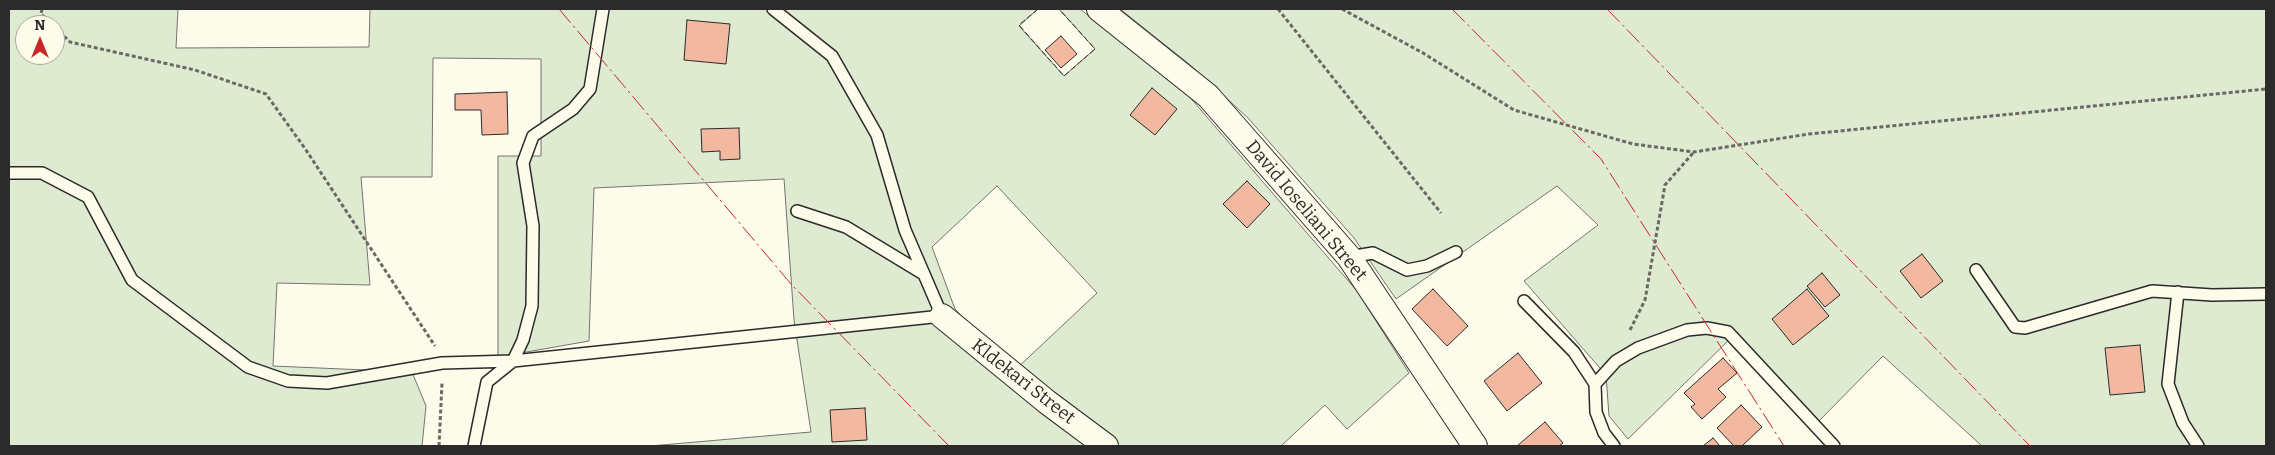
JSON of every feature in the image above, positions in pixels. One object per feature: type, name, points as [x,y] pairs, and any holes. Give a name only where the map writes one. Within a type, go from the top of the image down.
[{"type":"street","name":"David Ioseliani Street","points":[[1099,9],[1208,96],[1349,257],[1475,446]]},
{"type":"street","name":"Kldekari Street","points":[[942,316],[1106,446]]},
{"type":"lane","points":[[474,446],[487,382],[513,361],[523,340],[532,306],[533,226],[523,163],[533,136],[573,109],[590,90],[603,9]]},
{"type":"lane","points":[[9,173],[42,173],[88,197],[132,280],[248,367],[288,381],[327,383],[442,363],[513,361],[942,316],[905,230],[877,135],[832,56],[773,9]]},
{"type":"lane","points":[[797,211],[846,227],[922,273]]},
{"type":"lane","points":[[1349,257],[1372,253],[1407,270],[1427,266],[1456,252]]},
{"type":"lane","points":[[1976,270],[2015,326],[2025,328],[2152,291],[2212,295],[2266,294]]},
{"type":"lane","points":[[2178,292],[2168,384],[2183,423],[2198,446]]},
{"type":"lane","points":[[1524,301],[1574,352],[1595,384],[1596,412],[1604,433],[1614,446]]},
{"type":"lane","points":[[1595,384],[1616,361],[1638,348],[1687,330],[1707,328],[1728,332],[1834,446]]},
{"type":"path","points":[[1278,9],[1441,213]]},
{"type":"path","points":[[1342,9],[1423,53],[1514,110],[1633,144],[1694,152],[1809,134],[2266,89]]},
{"type":"path","points":[[65,37],[70,42],[196,70],[266,94],[306,150],[436,348],[442,363],[439,446]]},
{"type":"path","points":[[1616,361],[1645,300],[1665,184],[1694,152]]},
{"type":"green space","points":[[9,9],[178,9],[176,48],[369,47],[370,9],[1038,9],[1019,26],[1064,76],[1095,49],[1059,9],[1080,9],[1188,95],[1357,291],[1409,373],[1347,429],[1325,405],[1281,446],[650,446],[811,432],[794,320],[784,179],[594,188],[589,341],[498,357],[498,156],[541,156],[541,59],[433,58],[432,177],[361,177],[370,285],[277,283],[273,366],[412,372],[426,406],[422,446],[9,446]],"holes":[[[997,186],[1097,293],[1014,371],[955,309],[932,247]]]},
{"type":"green space","points":[[1120,9],[2266,9],[2266,446],[1982,446],[1883,356],[1814,426],[1732,337],[1628,439],[1609,416],[1606,375],[1524,281],[1598,225],[1557,186],[1396,299],[1354,238],[1248,118],[1189,64]]},
{"type":"building","points":[[687,20],[730,24],[726,64],[684,60]]},
{"type":"building","points":[[1061,36],[1077,54],[1061,68],[1045,50]]},
{"type":"building","points":[[1152,88],[1177,109],[1155,135],[1130,115]]},
{"type":"building","points":[[507,92],[508,134],[482,135],[481,110],[455,110],[455,94]]},
{"type":"building","points":[[739,128],[740,159],[720,160],[720,151],[702,152],[701,129]]},
{"type":"building","points":[[1247,181],[1270,204],[1247,228],[1223,204]]},
{"type":"building","points":[[1922,254],[1943,281],[1921,298],[1900,271]]},
{"type":"building","points":[[1822,273],[1840,295],[1825,307],[1807,286]]},
{"type":"building","points":[[1433,289],[1468,326],[1447,346],[1412,309]]},
{"type":"building","points":[[1807,289],[1829,316],[1793,345],[1772,319]]},
{"type":"building","points":[[2140,345],[2145,392],[2110,395],[2105,348]]},
{"type":"building","points":[[1518,353],[1542,383],[1507,411],[1484,381]]},
{"type":"building","points":[[1723,358],[1737,373],[1718,389],[1726,397],[1702,419],[1691,407],[1695,404],[1684,393]]},
{"type":"building","points":[[1741,405],[1762,427],[1742,446],[1734,446],[1717,428]]},
{"type":"building","points":[[865,408],[867,440],[832,442],[830,410]]},
{"type":"building","points":[[1545,422],[1563,443],[1559,446],[1517,446]]},
{"type":"building","points":[[1713,438],[1720,446],[1703,446]]},
{"type":"fence","points":[[1038,9],[1019,25],[1064,76],[1095,49],[1059,9]]},
{"type":"power","points":[[559,9],[791,284],[949,446]]},
{"type":"power","points":[[1452,9],[1601,159],[1784,446]]},
{"type":"power","points":[[1607,9],[2030,446]]}]
